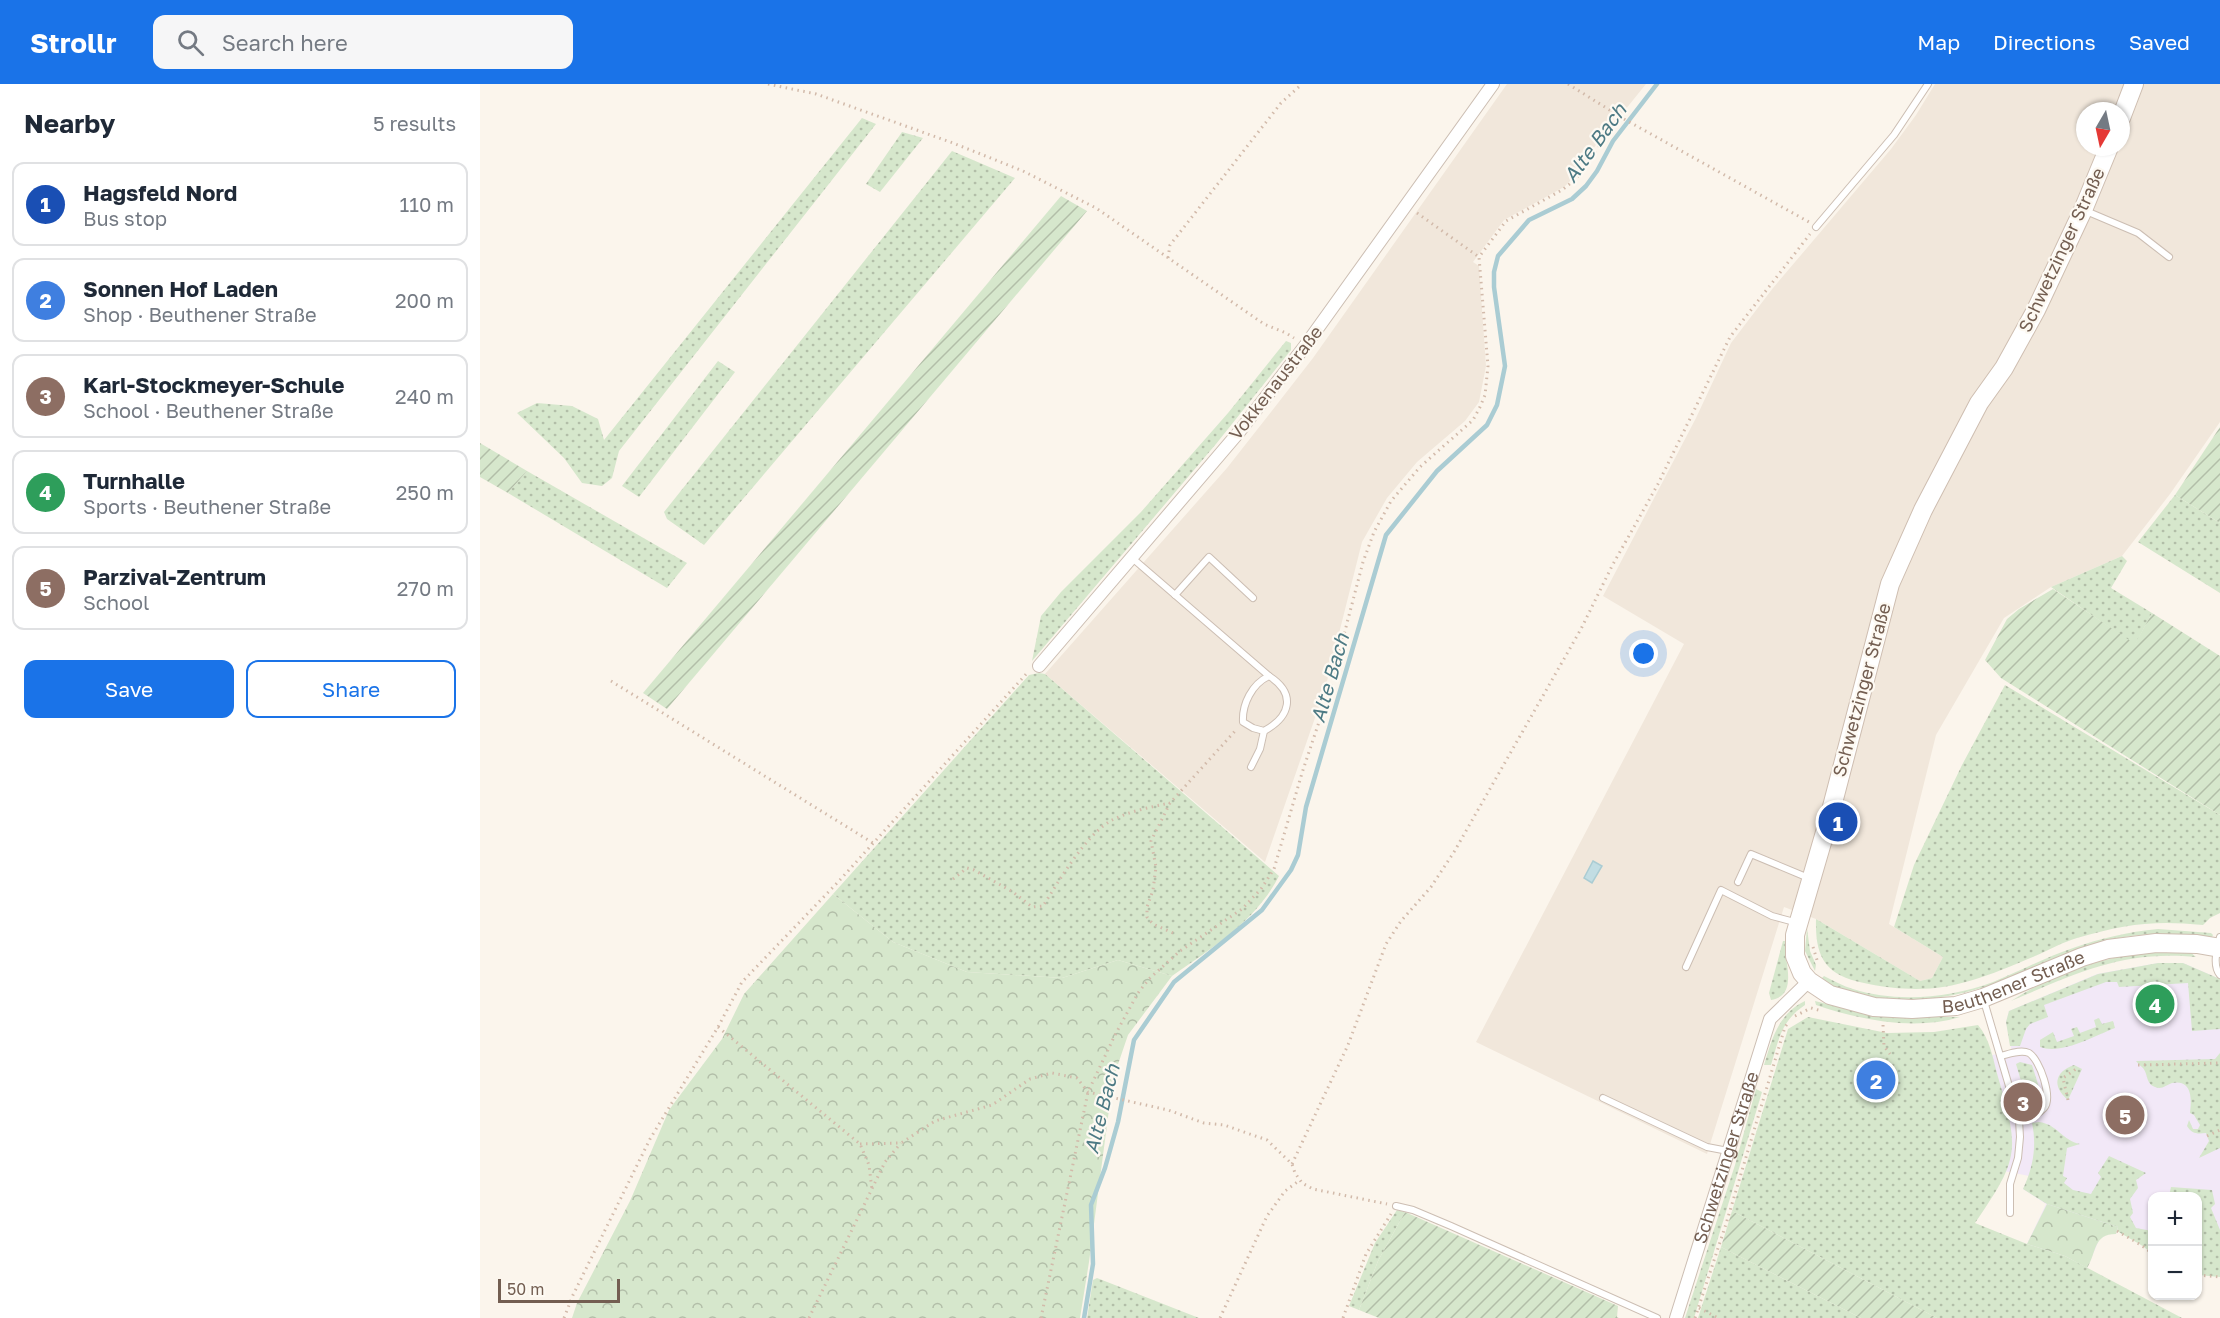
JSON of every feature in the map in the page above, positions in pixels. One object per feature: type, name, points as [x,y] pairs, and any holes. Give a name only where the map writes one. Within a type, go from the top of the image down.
[{"type":"main road","points":[[2127,102],[2134,84]]},
{"type":"main road","name":"Schwetzinger Straße","points":[[1809,981],[1802,973],[1795,956],[1795,935],[1883,606],[1902,555],[1980,403],[2004,368],[2021,337],[2083,210],[2105,156]]},
{"type":"main road","name":"Beuthener Straße","points":[[1809,981],[1819,990],[1843,1000],[1892,1009],[1934,1009],[1956,1006],[1983,998],[2082,957],[2108,949],[2156,943],[2219,944]]},
{"type":"street","name":"Vokkenaustraße","points":[[1039,666],[1239,432],[1305,346],[1493,84]]},
{"type":"street","name":"Schwetzinger Straße","points":[[1676,1318],[1770,1019],[1809,981]]},
{"type":"lane","points":[[1816,227],[1894,135],[1928,84]]},
{"type":"lane","points":[[2083,210],[2138,233],[2169,257]]},
{"type":"lane","points":[[1131,557],[1276,681],[1286,693],[1288,706],[1282,718],[1264,731],[1243,722],[1242,712],[1245,702],[1262,680],[1269,676]]},
{"type":"lane","points":[[1175,595],[1209,557],[1253,598]]},
{"type":"lane","points":[[1251,767],[1260,749],[1264,731]]},
{"type":"lane","points":[[1738,882],[1750,854],[1811,879]]},
{"type":"lane","points":[[1686,967],[1721,890],[1772,916],[1798,923]]},
{"type":"lane","points":[[2219,944],[2216,961],[2217,972],[2220,975]]},
{"type":"lane","points":[[1983,998],[2019,1120],[2018,1158],[2010,1184],[2010,1214]]},
{"type":"lane","points":[[2001,1056],[2020,1051],[2028,1053],[2037,1063],[2048,1096],[2046,1106],[2037,1114],[2019,1120]]},
{"type":"lane","points":[[1603,1098],[1707,1147],[1728,1151]]},
{"type":"lane","points":[[1396,1206],[1413,1210],[1451,1226],[1657,1318]]},
{"type":"path","points":[[768,84],[816,94],[953,143],[1023,171],[1096,208],[1264,324],[1286,333],[1305,346]]},
{"type":"path","points":[[1168,258],[1170,245],[1281,103],[1302,84]]},
{"type":"path","points":[[1292,1164],[1348,1045],[1386,944],[1401,921],[1431,887],[1454,852],[1570,649],[1612,566],[1658,484],[1730,337],[1816,227],[1624,119],[1568,84]]},
{"type":"path","points":[[1041,1318],[1088,1092],[1126,1013],[1149,980],[1180,951],[1242,909],[1261,889],[1274,869],[1302,772],[1329,692],[1374,532],[1391,501],[1420,467],[1473,420],[1485,395],[1488,366],[1479,257],[1506,221],[1562,190],[1576,179],[1620,116]]},
{"type":"path","points":[[1406,205],[1479,257]]},
{"type":"path","points":[[564,1318],[573,1295],[650,1139],[718,1027],[742,982],[1029,672],[1039,666]]},
{"type":"path","points":[[611,681],[873,843]]},
{"type":"path","points":[[1173,933],[1154,924],[1147,917],[1156,867],[1150,841],[1170,802],[1243,722]]},
{"type":"path","points":[[953,879],[967,868],[974,870],[1013,892],[1032,907],[1043,906],[1077,856],[1102,827],[1113,819],[1170,802]]},
{"type":"path","points":[[1695,1318],[1726,1224],[1785,1027],[1793,1017],[1811,1008]]},
{"type":"path","points":[[1883,1025],[1884,1046],[1890,1054]]},
{"type":"path","points":[[718,1027],[860,1144],[869,1165],[872,1190]]},
{"type":"path","points":[[2138,1065],[2220,1063]]},
{"type":"path","points":[[2063,1078],[2079,1067]]},
{"type":"path","points":[[809,1318],[885,1162],[901,1143],[935,1121],[992,1105],[1030,1079],[1053,1073],[1077,1078],[1088,1092],[1168,1110],[1204,1123],[1224,1125],[1267,1140],[1292,1164],[1300,1180],[1313,1189],[1396,1206],[1366,1254],[1343,1318]]},
{"type":"path","points":[[2059,1076],[2063,1078]]},
{"type":"path","points":[[2063,1078],[2068,1101]]},
{"type":"path","points":[[2207,1136],[2220,1130]]},
{"type":"path","points":[[860,1144],[901,1143]]},
{"type":"path","points":[[1221,1318],[1267,1216],[1285,1191],[1300,1180]]},
{"type":"path","points":[[2117,1232],[2148,1250]]},
{"type":"path","points":[[2202,1275],[2220,1277]]},
{"type":"path","points":[[1682,1299],[1718,1318]]},
{"type":"shaded area","points":[[1507,84],[1646,84],[1621,115],[1618,113],[1573,178],[1564,187],[1504,220],[1473,262],[1479,266],[1486,366],[1479,402],[1465,421],[1417,462],[1387,498],[1362,542],[1325,689],[1265,862],[1045,674],[1227,468],[1271,412],[1313,358]]},
{"type":"shaded area","points":[[1935,84],[2220,84],[2220,422],[2170,494],[2122,556],[2051,587],[2004,618],[1936,735],[1889,924],[1943,957],[1932,978],[1920,981],[1816,919],[1784,907],[1707,1154],[1476,1042],[1684,644],[1603,596],[1696,418],[1731,343],[1773,288],[1891,149]]},
{"type":"shaded area","points":[[2158,963],[2183,963],[2220,979],[2220,1270],[2202,1209],[2202,1192],[2148,1192],[2148,1231],[2118,1227],[2116,1234],[2106,1234],[2099,1240],[2087,1268],[2065,1256],[2027,1244],[2046,1204],[2023,1189],[2029,1176],[1989,1168],[1959,1060],[2012,1052],[2006,1022],[2009,1011],[2097,974]]},
{"type":"green space","points":[[862,118],[876,124],[619,451],[612,478],[602,486],[582,483],[564,458],[517,413],[537,403],[572,406],[598,419],[604,440]]},
{"type":"green space","points":[[902,132],[923,138],[880,192],[866,184]]},
{"type":"green space","points":[[952,151],[1015,178],[704,545],[667,519],[664,512]]},
{"type":"green space","points":[[1061,196],[1087,211],[667,709],[643,693]]},
{"type":"green space","points":[[1286,341],[1291,343],[1291,350],[1216,444],[1032,661],[1041,616],[1061,592],[1141,512],[1228,413]]},
{"type":"green space","points":[[718,361],[735,372],[639,497],[622,486]]},
{"type":"green space","points":[[2220,427],[2220,523],[2175,495]]},
{"type":"green space","points":[[480,443],[527,471],[508,493],[480,477]]},
{"type":"green space","points":[[527,471],[687,563],[667,588],[508,493]]},
{"type":"green space","points":[[2175,495],[2220,523],[2220,593],[2138,542]]},
{"type":"green space","points":[[2122,556],[2127,561],[2111,588],[2152,613],[2135,645],[2051,587]]},
{"type":"green space","points":[[2053,589],[2135,644],[2152,613],[2220,656],[2220,815],[2001,678],[1985,660],[2007,619],[2019,609]]},
{"type":"green space","points":[[1045,674],[1279,876],[1258,907],[1246,920],[1172,976],[1118,960],[1062,978],[967,972],[893,942],[833,894],[1029,675]]},
{"type":"green space","points":[[2005,685],[2220,815],[2220,913],[2203,925],[2154,923],[2125,926],[2094,933],[2066,942],[1991,974],[1952,985],[1912,989],[1889,987],[1851,980],[1840,975],[1831,969],[1820,954],[1816,919],[1920,981],[1932,978],[1943,957],[1894,927],[1914,865],[1962,765]]},
{"type":"green space","points":[[833,894],[893,942],[967,972],[1062,978],[1118,960],[1172,976],[1128,1035],[1113,1079],[1080,1318],[572,1318],[577,1303],[630,1201],[669,1110],[722,1039],[744,994]]},
{"type":"green space","points":[[1807,928],[1810,951],[1816,965],[1815,971],[1805,951]]},
{"type":"green space","points":[[2158,929],[2213,935],[2212,937],[2156,934],[2113,939],[1988,986],[1923,999],[1900,1000],[1862,996],[1840,990],[1822,978],[1824,976],[1853,989],[1887,996],[1941,995],[1993,982],[2094,941]]},
{"type":"green space","points":[[1783,941],[1785,941],[1788,984],[1780,997],[1771,1000],[1769,993]]},
{"type":"green space","points":[[2142,952],[2190,952],[2196,957],[2170,956],[2123,960],[2057,981],[2011,1001],[2074,970],[2108,959]]},
{"type":"green space","points":[[2158,963],[2183,963],[2220,979],[2220,1029],[2192,1031],[2188,983],[2119,987],[2117,982],[2106,982],[2044,1005],[2048,1017],[2030,1024],[2020,1046],[2010,1046],[2006,1022],[2009,1011],[2098,974]]},
{"type":"green space","points":[[1805,1001],[1805,1005],[1791,1017],[1782,1031],[1771,1065],[1764,1065],[1773,1037],[1782,1020],[1796,1006]]},
{"type":"green space","points":[[1815,1001],[1868,1014],[1960,1017],[1925,1023],[1888,1022],[1833,1010],[1816,1005]]},
{"type":"green space","points":[[1808,1017],[1887,1033],[1934,1032],[1978,1025],[1991,1050],[2010,1122],[2012,1139],[2011,1154],[2000,1184],[1975,1223],[2027,1244],[2065,1256],[2182,1318],[1937,1318],[1732,1211],[1788,1029]]},
{"type":"green space","points":[[2099,1018],[2102,1024],[2113,1021],[2115,1028],[2068,1047],[2049,1049],[2040,1047],[2040,1040],[2053,1032],[2057,1042],[2074,1036],[2071,1029],[2077,1027],[2080,1033],[2096,1027],[2094,1020]]},
{"type":"green space","points":[[2220,1053],[2220,1148],[2199,1158],[2209,1141],[2206,1133],[2195,1133],[2187,1126],[2189,1120],[2193,1129],[2198,1129],[2200,1125],[2190,1113],[2191,1102],[2187,1087],[2179,1083],[2160,1088],[2152,1086],[2143,1068],[2136,1061],[2215,1059]]},
{"type":"green space","points":[[2020,1062],[2032,1065],[2042,1097],[2040,1104],[2029,1108],[2016,1064]]},
{"type":"green space","points":[[2074,1065],[2082,1069],[2068,1100],[2059,1090],[2058,1080],[2062,1072]]},
{"type":"green space","points":[[1756,1089],[1762,1092],[1694,1318],[1685,1318],[1735,1165]]},
{"type":"green space","points":[[2032,1123],[2045,1123],[2069,1140],[2080,1144],[2067,1148],[2063,1176],[2067,1178],[2064,1183],[2073,1190],[2091,1194],[2101,1177],[2098,1173],[2109,1156],[2146,1173],[2136,1180],[2138,1188],[2130,1199],[2133,1213],[2130,1217],[2136,1228],[2148,1230],[2148,1250],[2117,1231],[2118,1227],[2047,1204],[2023,1189],[2033,1157]]},
{"type":"green space","points":[[2171,1187],[2212,1190],[2215,1204],[2211,1208],[2220,1230],[2220,1277],[2202,1275],[2202,1192],[2170,1192]]},
{"type":"green space","points":[[2047,1204],[2118,1227],[2116,1234],[2103,1237],[2099,1241],[2087,1268],[2065,1256],[2027,1244]]},
{"type":"green space","points":[[1397,1210],[1405,1212],[1378,1261],[1359,1310],[1349,1306],[1375,1243]]},
{"type":"green space","points":[[1732,1211],[1937,1318],[1861,1318],[1721,1247]]},
{"type":"green space","points":[[1405,1212],[1618,1306],[1617,1317],[1619,1318],[1379,1318],[1359,1310],[1378,1261]]},
{"type":"green space","points":[[1721,1247],[1861,1318],[1698,1318]]},
{"type":"green space","points":[[1097,1278],[1199,1318],[1087,1318],[1093,1280]]},
{"type":"water","points":[[1593,861],[1602,866],[1592,883],[1584,878]]},
{"type":"waterway","name":"Alte Bach","points":[[1084,1318],[1093,1264],[1091,1205],[1105,1168],[1118,1122],[1134,1040],[1174,982],[1262,910],[1291,870],[1298,855],[1306,807],[1386,535],[1437,471],[1487,425],[1497,405],[1505,366],[1494,287],[1494,272],[1498,256],[1529,220],[1572,199],[1586,186],[1613,141],[1657,84]]},
{"type":"place","name":"Hagsfeld Nord","points":[[1838,822]]},
{"type":"place","name":"Turnhalle","points":[[2155,1004]]},
{"type":"place","name":"Sonnen Hof Laden","points":[[1876,1080]]},
{"type":"place","name":"Karl-Stockmeyer-Schule","points":[[2023,1102]]},
{"type":"place","name":"Parzival-Zentrum","points":[[2125,1115]]}]
